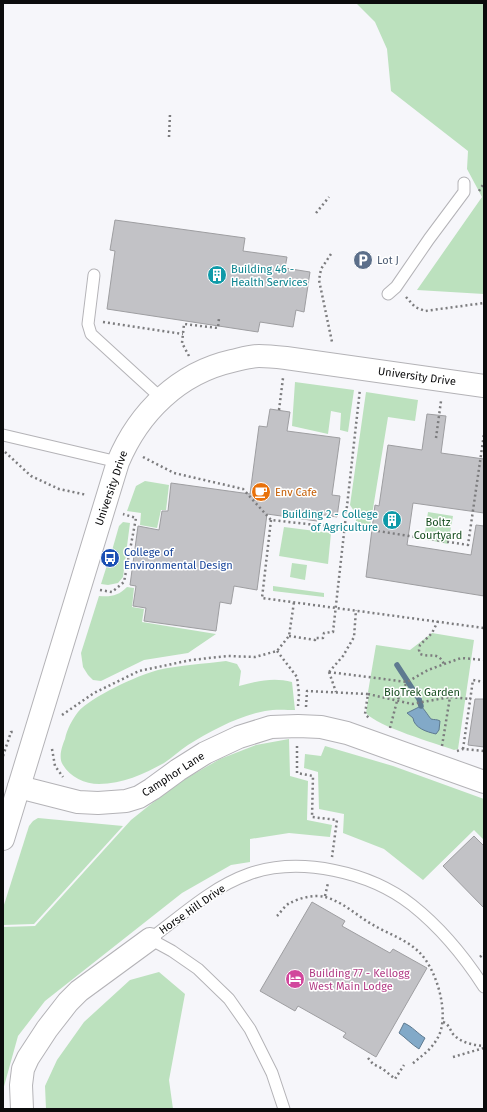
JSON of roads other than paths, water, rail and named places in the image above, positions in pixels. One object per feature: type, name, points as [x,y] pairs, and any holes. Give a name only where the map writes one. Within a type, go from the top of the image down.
[{"type":"street","name":"University Drive","points":[[3,839],[118,462],[136,427],[161,398],[175,386],[199,372],[226,362],[258,356],[286,358],[484,386]]},
{"type":"street","name":"Camphor Lane","points":[[19,787],[78,802],[98,803],[126,801],[139,797],[205,753],[238,737],[271,727],[298,726],[321,727],[347,733],[484,782]]},
{"type":"street","name":"Horse Hill Drive","points":[[22,1109],[21,1084],[23,1069],[28,1058],[47,1029],[68,1002],[79,991],[150,939]]},
{"type":"lane","points":[[392,290],[464,192],[464,183]]},
{"type":"lane","points":[[94,275],[88,324],[91,334],[161,398]]},
{"type":"lane","points":[[3,435],[118,462]]},
{"type":"lane","name":"Horse Hill Drive","points":[[150,939],[215,890],[248,874],[266,869],[288,867],[322,868],[370,882],[389,890],[412,905],[444,935],[466,960],[484,987]]},
{"type":"lane","points":[[150,939],[172,951],[198,969],[229,999],[250,1029],[269,1067],[284,1109]]},
{"type":"water","points":[[421,706],[431,719],[440,721],[439,730],[436,734],[418,727],[413,718],[407,713]]},
{"type":"water","points":[[404,1023],[425,1038],[419,1049],[399,1033]]},
{"type":"waterway","points":[[397,665],[419,699],[421,706]]},
{"type":"place","name":"Lot J","points":[[363,260]]},
{"type":"place","name":"Building 46 - Health Services","points":[[217,275]]},
{"type":"place","name":"Env Cafe","points":[[261,492]]},
{"type":"place","name":"Building 2 - College of Agriculture","points":[[392,520]]},
{"type":"place","name":"College of Environmental Design","points":[[110,558]]},
{"type":"place","name":"Building 77 - Kellogg West Main Lodge","points":[[295,979]]},
{"type":"park label","name":"Boltz Courtyard","points":[[438,528]]},
{"type":"park label","name":"BioTrek Garden","points":[[422,692]]}]
